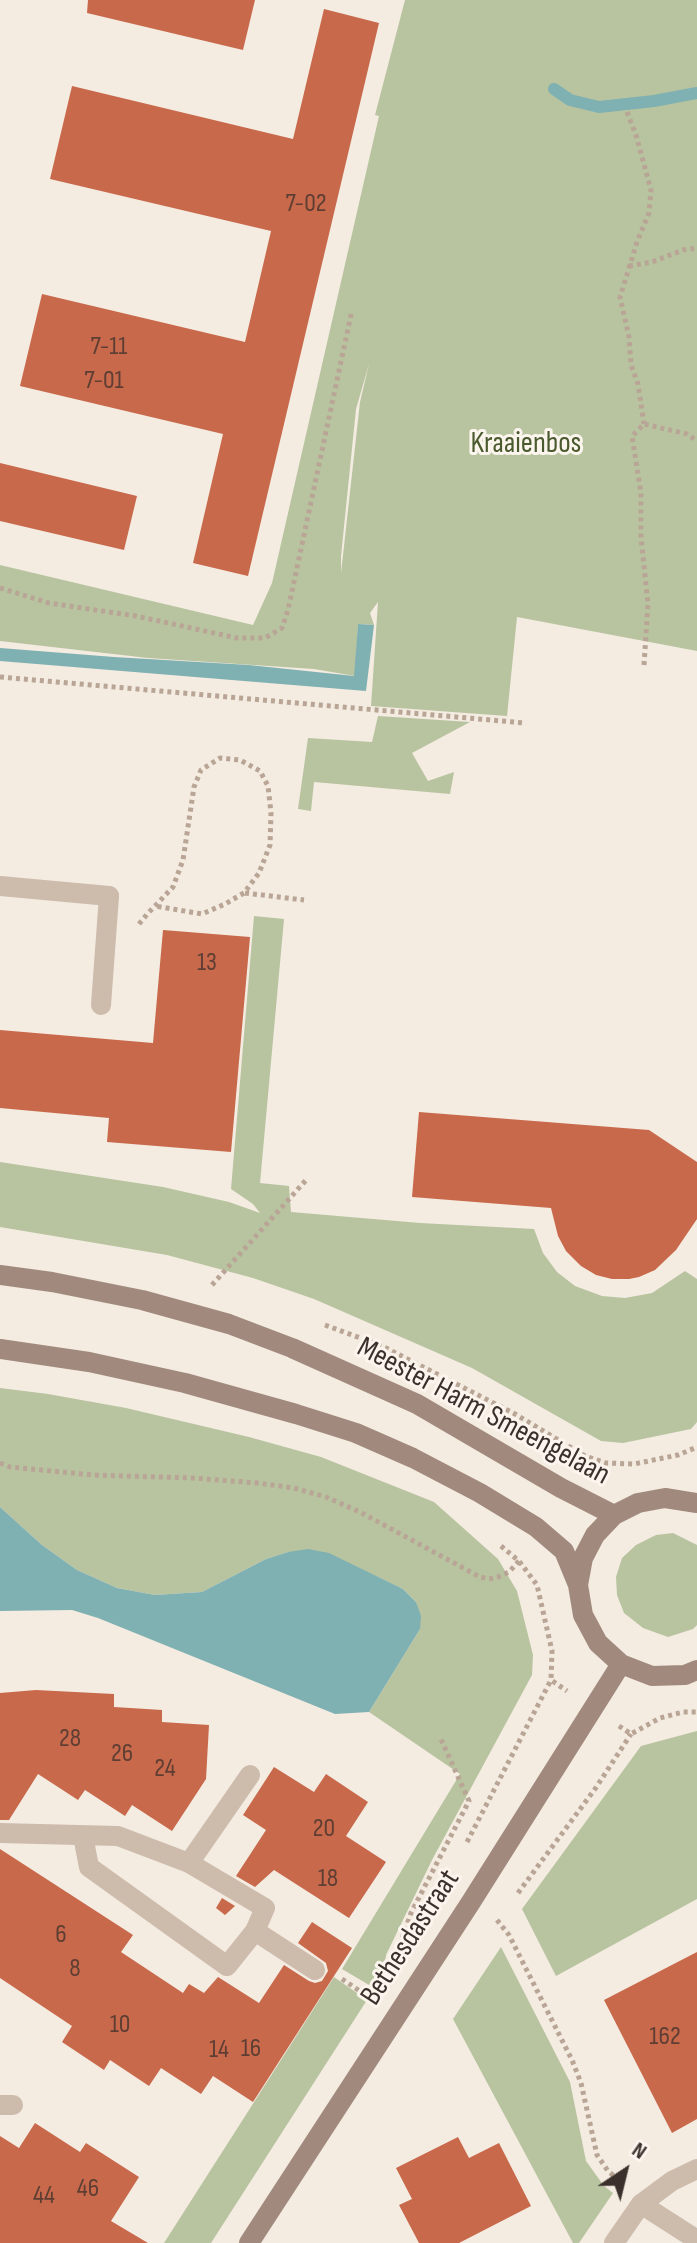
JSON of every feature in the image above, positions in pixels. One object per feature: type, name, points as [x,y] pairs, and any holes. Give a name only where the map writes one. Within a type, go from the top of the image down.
[{"type":"street","points":[[0,886],[109,896],[101,1005]]},
{"type":"street","name":"Meester Harm Smeengelaan","points":[[0,1275],[142,1300],[229,1324],[292,1348],[417,1404],[561,1488],[614,1515]]},
{"type":"street","points":[[0,1349],[89,1362],[185,1383],[356,1433],[413,1458],[536,1527],[564,1551],[578,1585],[583,1615],[598,1643],[621,1664],[652,1676],[685,1675],[697,1670]]},
{"type":"street","points":[[578,1585],[583,1558],[589,1546],[614,1515],[638,1503],[665,1498],[697,1503]]},
{"type":"street","name":"Bethesdastraat","points":[[249,2243],[471,1902],[621,1664]]},
{"type":"street","points":[[189,1863],[250,1775]]},
{"type":"street","points":[[0,1833],[118,1836],[189,1863],[265,1908],[255,1931],[227,1966],[89,1867],[83,1836]]},
{"type":"street","points":[[255,1931],[315,1970]]},
{"type":"street","points":[[614,2243],[641,2204],[672,2181],[697,2169]]},
{"type":"street","points":[[641,2204],[697,2240]]},
{"type":"path","points":[[627,112],[651,190],[649,213],[620,297],[644,424]]},
{"type":"path","points":[[629,266],[697,248]]},
{"type":"path","points":[[0,588],[49,603],[136,616],[237,638],[265,638],[282,628],[352,310]]},
{"type":"path","points":[[644,424],[687,434],[697,441]]},
{"type":"path","points":[[644,424],[632,436],[641,493],[641,537],[648,604],[644,665]]},
{"type":"path","points":[[0,677],[525,723]]},
{"type":"path","points":[[137,927],[155,906],[173,887],[183,860],[194,787],[201,770],[220,758],[240,760],[260,771],[268,786],[270,845],[259,873],[244,893],[202,914],[155,906]]},
{"type":"path","points":[[244,893],[304,900]]},
{"type":"path","points":[[212,1285],[307,1179]]},
{"type":"path","points":[[0,1463],[10,1467],[93,1475],[205,1479],[294,1488],[326,1497],[360,1512],[480,1577],[498,1577],[509,1572],[519,1561]]},
{"type":"path","points":[[498,1544],[519,1561],[537,1585],[552,1651],[551,1680],[631,1734],[660,1718],[697,1712]]},
{"type":"path","points":[[391,1962],[399,1950],[411,1913],[469,1801],[440,1737]]},
{"type":"path","points":[[471,1902],[497,1920],[509,1935],[572,2060],[581,2083],[597,2155],[608,2171],[641,2204]]},
{"type":"path","points":[[315,1970],[331,1972],[396,2015]]},
{"type":"path","points":[[369,1997],[376,1985]]},
{"type":"green space","name":"Kraaienbos","points":[[405,0],[697,0],[697,651],[517,617],[507,716],[371,706],[378,602],[370,613],[374,625],[358,624],[355,676],[314,669],[148,658],[0,641],[0,565],[253,625],[272,583],[379,116],[375,115]],"holes":[[[369,364],[360,402],[341,573],[356,409]]]},
{"type":"green space","points":[[378,716],[470,722],[412,753],[428,781],[454,772],[450,794],[314,782],[311,811],[298,809],[308,738],[372,742]]},
{"type":"green space","points":[[254,916],[284,919],[260,1183],[289,1186],[291,1212],[534,1229],[543,1253],[557,1272],[575,1286],[602,1296],[625,1298],[652,1293],[685,1271],[697,1279],[697,1422],[691,1429],[623,1443],[601,1441],[472,1368],[314,1299],[253,1278],[167,1255],[0,1227],[0,1162],[163,1187],[229,1202],[260,1213],[253,1204],[231,1189]]},
{"type":"green space","points":[[0,1388],[126,1408],[321,1457],[434,1502],[498,1559],[517,1591],[533,1655],[532,1675],[432,1860],[386,1955],[381,1992],[342,1969],[460,1774],[369,1712],[420,1629],[416,1602],[403,1589],[329,1554],[288,1552],[266,1559],[202,1592],[155,1595],[117,1588],[77,1570],[42,1545],[0,1507]]},
{"type":"green space","points":[[673,1533],[697,1545],[697,1625],[668,1637],[643,1628],[624,1613],[617,1595],[616,1577],[622,1558],[636,1545],[656,1535]]},
{"type":"green space","points":[[697,1731],[697,1899],[556,1976],[522,1909],[641,1746]]},
{"type":"green space","points":[[501,1947],[570,2082],[586,2161],[613,2193],[579,2243],[573,2243],[453,2019]]},
{"type":"green space","points":[[334,1977],[367,2000],[211,2243],[164,2243]]},
{"type":"water","points":[[358,624],[374,625],[366,691],[0,661],[0,648],[249,665],[354,676]]},
{"type":"water","points":[[0,1507],[42,1545],[77,1570],[117,1588],[155,1595],[202,1592],[266,1559],[288,1552],[308,1549],[329,1553],[403,1589],[416,1602],[421,1616],[420,1629],[369,1712],[335,1714],[72,1610],[0,1611]]},
{"type":"building","points":[[88,0],[255,0],[243,50],[87,13]]},
{"type":"building","points":[[324,9],[379,23],[248,576],[193,563],[223,434],[20,386],[42,294],[245,342],[271,231],[50,179],[72,86],[293,139]]},
{"type":"building","points":[[0,463],[137,496],[124,550],[0,521]]},
{"type":"building","points":[[163,930],[250,937],[231,1152],[107,1142],[109,1118],[0,1108],[0,1030],[153,1043]]},
{"type":"building","points":[[419,1112],[649,1130],[697,1162],[697,1219],[676,1250],[655,1270],[629,1279],[596,1275],[566,1251],[558,1236],[551,1208],[412,1197]]},
{"type":"building","points":[[36,1690],[114,1694],[114,1707],[162,1710],[162,1722],[209,1725],[206,1779],[172,1831],[132,1805],[125,1816],[85,1790],[78,1800],[38,1774],[9,1820],[0,1820],[0,1693]]},
{"type":"building","points":[[274,1767],[314,1792],[326,1774],[368,1802],[346,1836],[386,1862],[349,1918],[274,1870],[255,1887],[236,1876],[266,1830],[243,1815]]},
{"type":"building","points":[[0,1849],[133,1935],[121,1952],[183,1993],[189,1984],[204,1993],[218,1977],[259,2003],[284,1965],[309,1981],[322,1981],[328,1971],[326,1963],[298,1943],[312,1922],[352,1948],[253,2102],[213,2076],[201,2094],[161,2068],[149,2086],[110,2060],[104,2070],[62,2042],[72,2026],[0,1978]]},
{"type":"building","points":[[222,1898],[235,1906],[225,1915],[216,1908]]},
{"type":"building","points":[[697,1952],[697,2119],[672,2133],[604,2000]]},
{"type":"building","points":[[35,2123],[80,2152],[86,2143],[139,2177],[111,2221],[148,2243],[0,2243],[0,2136],[19,2148]]},
{"type":"building","points":[[458,2137],[469,2158],[499,2143],[531,2206],[459,2243],[419,2243],[399,2205],[412,2199],[396,2168]]},
{"type":"waterway","points":[[554,89],[570,100],[599,107],[697,93]]}]
